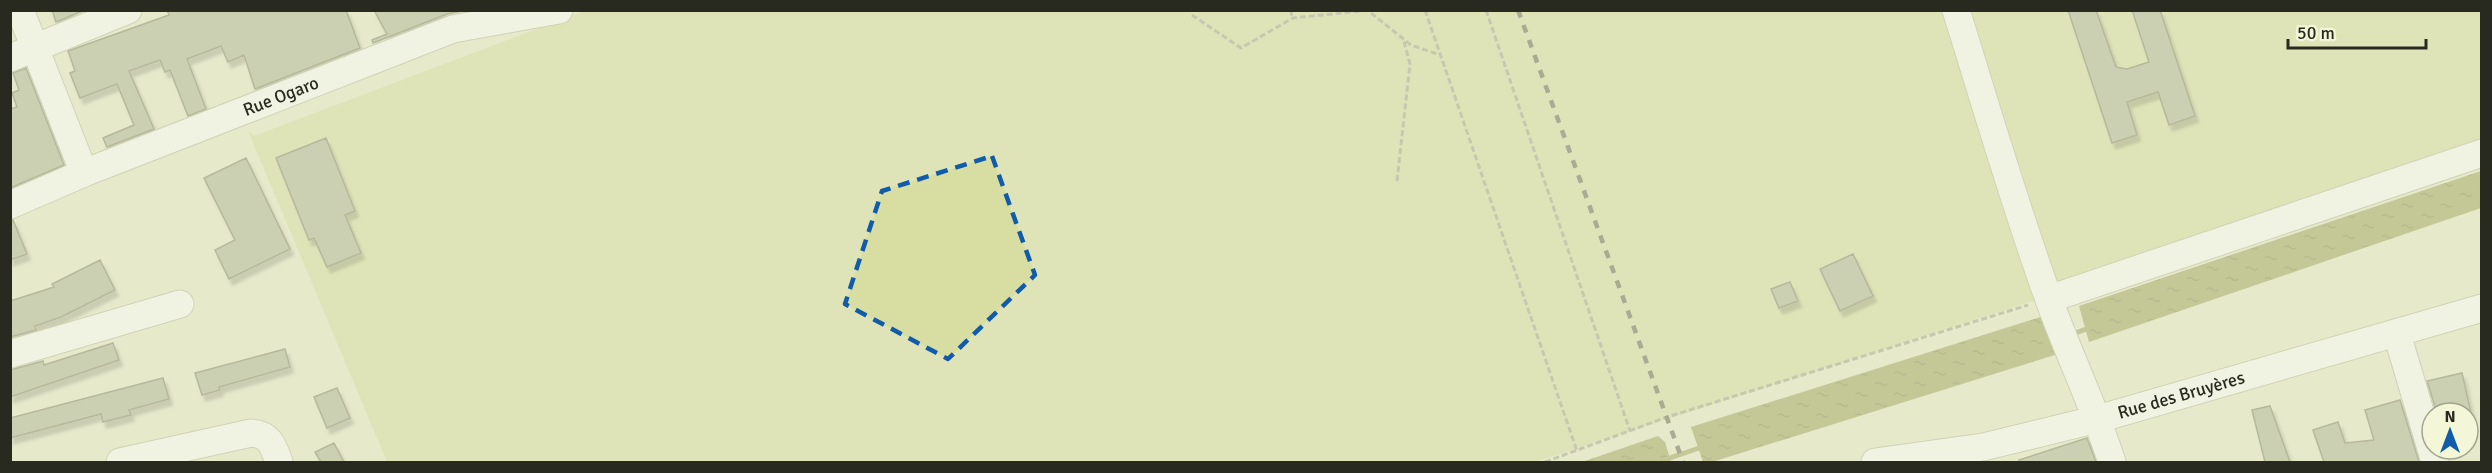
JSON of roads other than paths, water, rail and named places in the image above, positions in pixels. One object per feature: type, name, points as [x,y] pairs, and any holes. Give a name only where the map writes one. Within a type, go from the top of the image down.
[{"type":"street","points":[[20,10],[22,53],[84,173]]},
{"type":"street","points":[[22,53],[128,10]]},
{"type":"street","name":"Rue Ogaro","points":[[10,205],[84,173],[453,29],[559,10]]},
{"type":"street","points":[[1956,10],[2051,304],[2075,369],[2098,419],[2112,462]]},
{"type":"street","points":[[2051,304],[2481,153]]},
{"type":"street","points":[[10,354],[180,304]]},
{"type":"street","name":"Rue des Bruyères","points":[[1875,462],[1983,447],[2098,419],[2481,308]]},
{"type":"street","points":[[2397,333],[2435,462]]},
{"type":"street","points":[[120,462],[250,432],[261,433],[271,442],[279,462]]},
{"type":"water","points":[[2481,171],[2481,208],[2089,342],[2079,306]]},
{"type":"water","points":[[2047,315],[2058,354],[1712,462],[1703,462],[1691,427]]},
{"type":"water","points":[[1658,436],[1665,442],[1671,462],[1582,462]]},
{"type":"waterway","points":[[2070,335],[2092,327]]},
{"type":"waterway","points":[[1658,462],[1705,446]]},
{"type":"railway","points":[[1518,10],[1683,462]]}]
